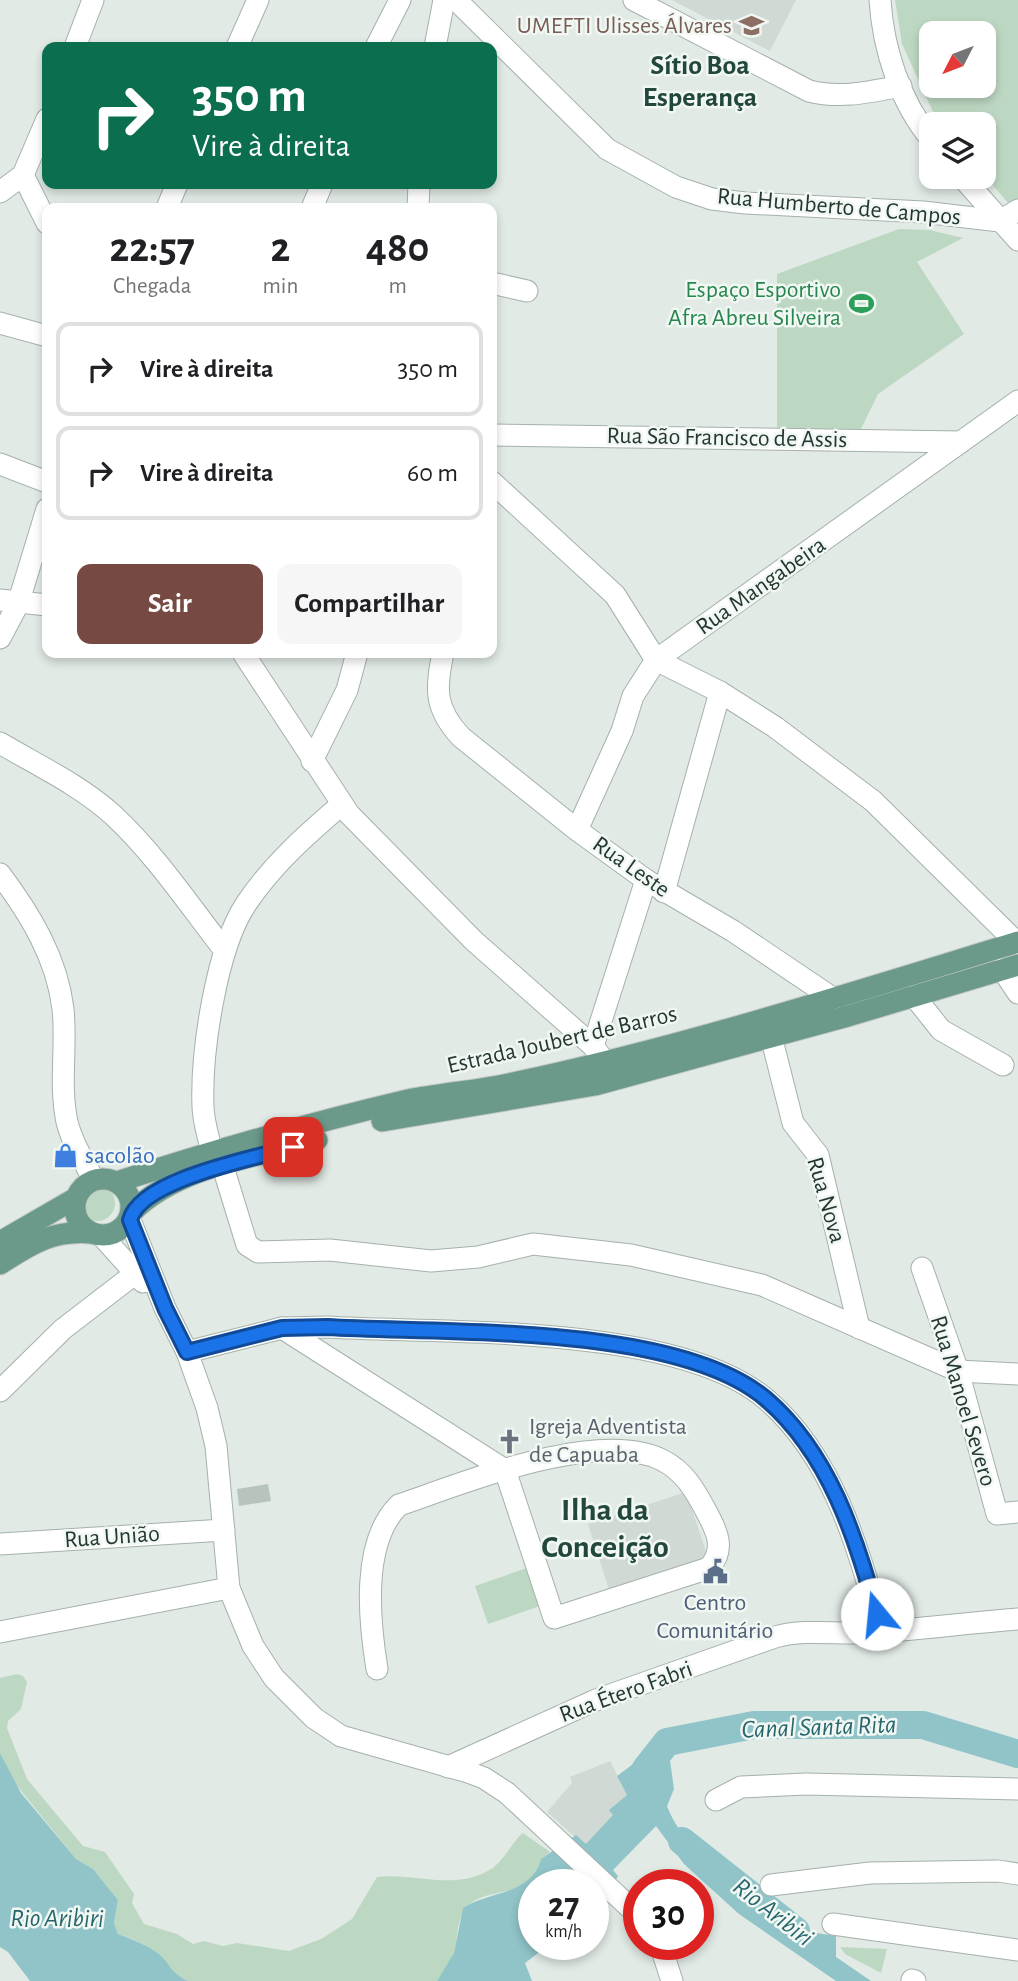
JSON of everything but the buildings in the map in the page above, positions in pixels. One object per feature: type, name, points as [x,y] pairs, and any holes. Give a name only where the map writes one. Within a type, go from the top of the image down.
[{"type":"main road","name":"Estrada Joubert de Barros","points":[[131,1216],[157,1192],[218,1160],[408,1101],[512,1084],[598,1053],[834,999],[1017,943]]},
{"type":"main road","name":"Estrada Joubert de Barros","points":[[117,1182],[386,1120],[595,1085],[1010,967]]},
{"type":"main road","points":[[0,1242],[76,1198],[94,1180],[117,1182],[126,1190],[131,1216],[123,1229],[96,1235],[65,1231],[42,1239],[0,1264]]},
{"type":"main road","points":[[76,1198],[77,1217],[96,1235]]},
{"type":"street","points":[[77,42],[93,0]]},
{"type":"street","points":[[239,42],[258,0]]},
{"type":"street","points":[[379,42],[400,0]]},
{"type":"street","points":[[436,42],[444,0]]},
{"type":"street","name":"Rua Humberto de Campos","points":[[456,0],[571,117],[607,149],[676,187],[712,199],[745,203],[1009,216]]},
{"type":"street","points":[[634,0],[809,91],[829,96],[852,95],[901,86]]},
{"type":"street","points":[[880,0],[881,26],[901,86],[919,118]]},
{"type":"street","points":[[0,192],[23,175],[42,131]]},
{"type":"street","points":[[23,175],[42,213]]},
{"type":"street","points":[[976,189],[1009,216],[1018,240]]},
{"type":"street","points":[[497,284],[527,291]]},
{"type":"street","points":[[0,323],[42,335]]},
{"type":"street","name":"Rua Mangabeira","points":[[576,830],[622,732],[633,696],[656,660],[1018,401]]},
{"type":"street","name":"Rua São Francisco de Assis","points":[[497,435],[961,442]]},
{"type":"street","points":[[0,464],[42,480]]},
{"type":"street","points":[[497,487],[615,595],[656,660],[720,692],[775,727],[881,807],[1017,943]]},
{"type":"street","points":[[0,638],[9,602],[42,521]]},
{"type":"street","points":[[9,602],[42,605]]},
{"type":"street","points":[[246,658],[341,805],[444,913],[598,1053],[720,692]]},
{"type":"street","points":[[312,761],[347,690],[356,658]]},
{"type":"street","name":"Rua Leste","points":[[442,658],[438,702],[444,716],[461,737],[576,830],[655,886],[733,931],[834,999]]},
{"type":"street","points":[[0,743],[90,797],[112,815],[145,848],[225,951]]},
{"type":"street","points":[[341,805],[278,862],[244,906],[225,951],[204,1054],[203,1108],[247,1245],[258,1252],[330,1250],[431,1261],[478,1256],[533,1244],[583,1248],[670,1262],[762,1285],[958,1371],[1018,1374]]},
{"type":"street","points":[[0,874],[33,921],[57,981],[63,1009],[63,1088],[68,1123],[94,1180]]},
{"type":"street","points":[[1010,967],[1018,993]]},
{"type":"street","points":[[914,996],[941,1030],[1003,1065]]},
{"type":"street","name":"Rua Nova","points":[[771,1036],[793,1123],[818,1155],[859,1328]]},
{"type":"street","points":[[131,1216],[165,1308],[187,1352],[207,1408],[216,1446],[229,1588],[260,1656],[290,1697],[314,1718],[350,1740],[484,1778],[508,1793],[623,1901]]},
{"type":"street","points":[[96,1235],[135,1273],[165,1308]]},
{"type":"street","name":"Rua Manoel Severo","points":[[922,1268],[958,1371],[997,1514],[1018,1512]]},
{"type":"street","points":[[0,1391],[63,1329],[135,1273]]},
{"type":"street","points":[[187,1352],[282,1328],[327,1327],[613,1343],[698,1363],[735,1379],[766,1400],[796,1432],[835,1492],[846,1515],[881,1630]]},
{"type":"street","points":[[282,1328],[505,1470],[554,1618],[709,1569],[718,1559],[720,1540],[691,1482],[662,1460],[633,1452],[596,1449],[505,1470],[399,1505],[387,1517],[378,1533],[370,1604],[377,1669]]},
{"type":"street","name":"Rua União","points":[[0,1544],[224,1530]]},
{"type":"street","points":[[0,1632],[229,1588]]},
{"type":"street","name":"Rua Étero Fabri","points":[[448,1766],[596,1700],[775,1637],[801,1632],[881,1630],[1018,1619]]},
{"type":"street","points":[[716,1800],[741,1787],[806,1784],[1018,1789]]},
{"type":"street","points":[[771,1885],[870,1873],[998,1871],[1018,1874]]},
{"type":"street","points":[[833,1924],[1018,1950]]},
{"type":"street","points":[[666,1960],[673,1981]]},
{"type":"shaded area","name":"UMEFTI Ulisses Álvares","points":[[672,0],[796,0],[770,51]]},
{"type":"shaded area","points":[[686,1492],[710,1563],[611,1596],[588,1524]]},
{"type":"shaded area","points":[[610,1761],[627,1795],[610,1809],[614,1814],[613,1871],[547,1812],[572,1783],[570,1777]]},
{"type":"green space","points":[[895,0],[1018,0],[1018,199],[1009,204],[996,189],[996,112],[933,112],[927,98],[996,98],[996,21],[919,21],[919,81],[902,44]]},
{"type":"green space","name":"Espaço Esportivo Afra Abreu Silveira","points":[[899,229],[930,230],[963,238],[917,262],[964,334],[878,394],[859,433],[777,431],[777,274]]},
{"type":"green space","points":[[97,1185],[110,1190],[115,1203],[110,1216],[97,1221],[84,1216],[79,1203],[84,1190]]},
{"type":"green space","points":[[527,1568],[540,1606],[488,1624],[475,1586]]},
{"type":"green space","points":[[17,1674],[23,1676],[27,1682],[21,1709],[8,1721],[7,1728],[27,1779],[83,1846],[105,1852],[134,1894],[132,1903],[144,1924],[177,1934],[193,1944],[204,1941],[223,1946],[237,1943],[289,1951],[321,1939],[352,1919],[377,1877],[449,1880],[477,1876],[495,1866],[523,1833],[550,1852],[541,1859],[537,1869],[518,1869],[518,1887],[480,1898],[466,1908],[460,1920],[453,1956],[437,1981],[188,1981],[173,1971],[154,1951],[118,1934],[114,1923],[118,1900],[93,1869],[76,1859],[10,1777],[0,1753],[0,1678]]},
{"type":"green space","points":[[840,1947],[887,1949],[881,1973],[845,1954]]},
{"type":"water","name":"Rio Aribiri","points":[[667,1739],[674,1789],[667,1806],[687,1840],[714,1869],[690,1869],[656,1826],[613,1870],[618,1876],[609,1890],[609,1869],[537,1869],[541,1859],[576,1835],[586,1844],[613,1815],[609,1810],[627,1795],[617,1776]]},
{"type":"water","name":"Rio Aribiri","points":[[0,1753],[21,1793],[76,1859],[93,1869],[118,1900],[114,1923],[118,1934],[154,1951],[173,1971],[188,1981],[30,1981],[8,1952],[0,1947]]},
{"type":"water","name":"Rio Aribiri","points":[[714,1869],[735,1890],[750,1886],[760,1904],[803,1931],[836,1936],[836,1957],[871,1981],[836,1981],[739,1914],[714,1891]]},
{"type":"water","name":"Rio Aribiri","points":[[518,1886],[518,1960],[529,1960],[525,1963],[532,1981],[437,1981],[454,1953],[463,1908]]},
{"type":"waterway","name":"Canal Santa Rita","points":[[645,1770],[667,1742],[754,1725],[923,1725],[1018,1754]]},
{"type":"waterway","name":"Rio Aribiri","points":[[682,1841],[796,1931]]},
{"type":"place","name":"UMEFTI Ulisses Álvares","points":[[752,26]]},
{"type":"place","name":"Espaço Esportivo Afra Abreu Silveira","points":[[861,304]]},
{"type":"place","name":"sacolão","points":[[65,1156]]},
{"type":"place","name":"Igreja Adventista de Capuaba","points":[[509,1441]]},
{"type":"place","name":"Centro Comunitário","points":[[715,1572]]},
{"type":"district","name":"Sítio Boa Esperança","points":[[700,82]]},
{"type":"district","name":"Ilha da Conceição","points":[[605,1528]]},
{"type":"route","points":[[293,1147],[177,1182],[143,1201],[132,1212],[130,1220],[165,1308],[187,1352],[282,1328],[327,1327],[613,1343],[698,1363],[735,1379],[766,1400],[796,1432],[835,1492],[846,1515],[877,1614]]}]
